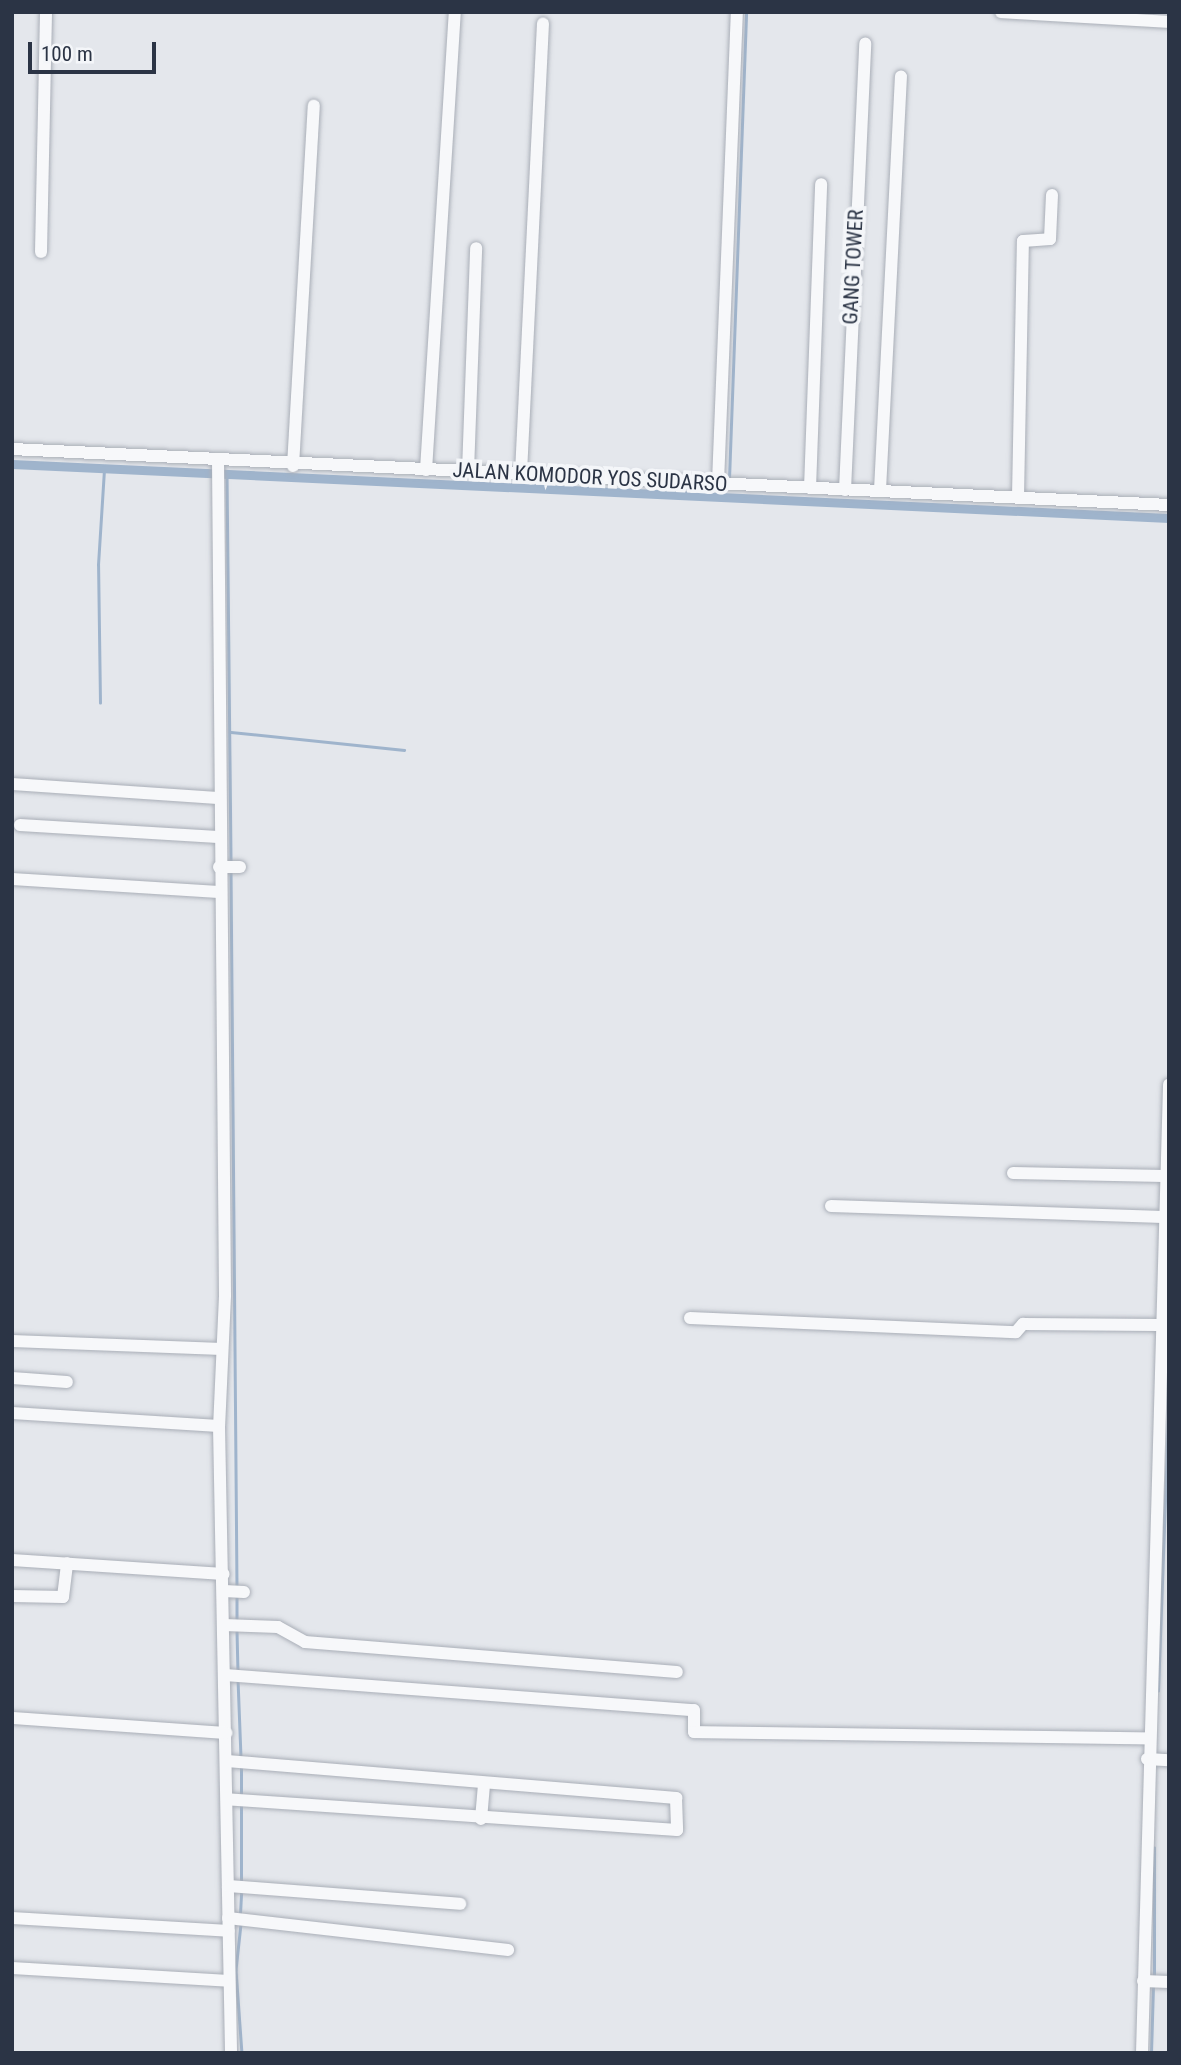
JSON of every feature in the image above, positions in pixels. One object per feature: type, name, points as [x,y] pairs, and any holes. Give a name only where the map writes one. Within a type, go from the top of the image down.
[{"type":"street","points":[[41,252],[46,12]]},
{"type":"street","points":[[426,470],[455,12]]},
{"type":"street","points":[[725,483],[737,12]]},
{"type":"street","points":[[1001,12],[1169,22]]},
{"type":"street","points":[[521,473],[543,24]]},
{"type":"street","name":"GANG TOWER","points":[[845,490],[865,43]]},
{"type":"street","points":[[880,490],[901,77]]},
{"type":"street","points":[[293,466],[314,106]]},
{"type":"street","points":[[810,488],[821,184]]},
{"type":"street","points":[[1018,496],[1023,241],[1050,239],[1052,195]]},
{"type":"street","points":[[468,471],[476,248]]},
{"type":"street","name":"JALAN KOMODOR YOS SUDARSO","points":[[12,449],[218,463],[521,473],[1169,505]]},
{"type":"street","points":[[218,463],[218,837],[230,867],[219,892],[222,1349],[219,1426],[224,1574],[236,1592],[234,1676],[226,1733],[236,1762],[229,1931],[231,2053]]},
{"type":"street","points":[[12,783],[218,798]]},
{"type":"street","points":[[20,825],[218,837]]},
{"type":"street","points":[[12,879],[219,892]]},
{"type":"street","points":[[1142,2053],[1155,1981],[1157,1760],[1148,1738],[1159,1325],[1169,1084]]},
{"type":"street","points":[[1013,1173],[1166,1183]]},
{"type":"street","points":[[831,1206],[1165,1225]]},
{"type":"street","points":[[690,1318],[1016,1332],[1023,1324],[1159,1325]]},
{"type":"street","points":[[12,1341],[222,1349]]},
{"type":"street","points":[[12,1378],[67,1382]]},
{"type":"street","points":[[12,1413],[219,1426]]},
{"type":"street","points":[[12,1560],[224,1574]]},
{"type":"street","points":[[12,1596],[62,1597],[67,1563]]},
{"type":"street","points":[[234,1624],[278,1626],[305,1642],[677,1672]]},
{"type":"street","points":[[234,1676],[694,1710],[694,1732],[1148,1738]]},
{"type":"street","points":[[12,1718],[226,1733]]},
{"type":"street","points":[[236,1762],[676,1798],[677,1830],[674,1835],[236,1799]]},
{"type":"street","points":[[481,1819],[484,1783]]},
{"type":"street","points":[[230,1886],[460,1904]]},
{"type":"street","points":[[12,1918],[229,1931]]},
{"type":"street","points":[[230,1918],[508,1950]]},
{"type":"street","points":[[12,1968],[229,1981]]},
{"type":"waterway","points":[[729,479],[746,12]]},
{"type":"waterway","points":[[12,464],[1169,518]]},
{"type":"waterway","points":[[100,703],[98,565],[104,469]]},
{"type":"waterway","points":[[227,476],[231,864]]},
{"type":"waterway","points":[[231,732],[404,750]]},
{"type":"waterway","points":[[231,871],[237,1589]]},
{"type":"waterway","points":[[1158,1691],[1169,1387]]},
{"type":"waterway","points":[[237,1596],[237,1620]]},
{"type":"waterway","points":[[237,1631],[238,1673]]},
{"type":"waterway","points":[[238,1679],[241,1757]]},
{"type":"waterway","points":[[241,1767],[241,1795]]},
{"type":"waterway","points":[[241,1805],[241,1883]]},
{"type":"waterway","points":[[1154,1848],[1154,1978]]},
{"type":"waterway","points":[[240,1914],[241,1893]]},
{"type":"waterway","points":[[241,1924],[236,1970],[242,2053]]},
{"type":"waterway","points":[[1151,2053],[1153,1985]]}]
